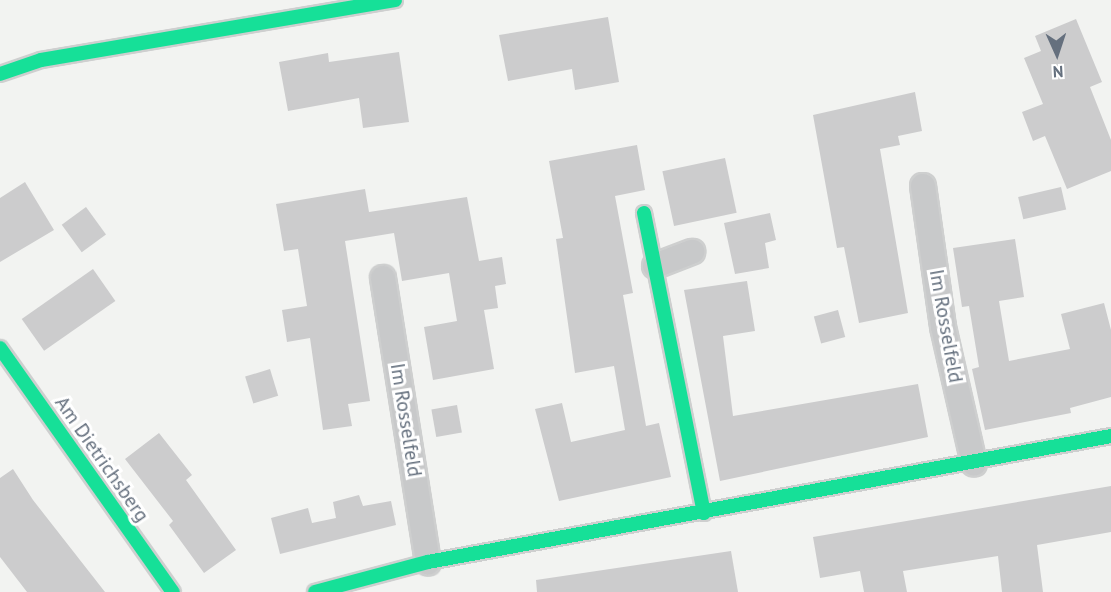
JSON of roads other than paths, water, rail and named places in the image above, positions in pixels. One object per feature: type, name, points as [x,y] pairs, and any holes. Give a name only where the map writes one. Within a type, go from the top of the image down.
[{"type":"street","points":[[0,74],[41,60],[395,0]]},
{"type":"street","name":"Im Rosselfeld","points":[[923,186],[943,327],[974,464]]},
{"type":"street","points":[[645,213],[704,513]]},
{"type":"street","points":[[655,266],[692,252]]},
{"type":"street","name":"Im Rosselfeld","points":[[383,278],[428,562]]},
{"type":"street","name":"Am Dietrichsberg","points":[[0,348],[173,592]]},
{"type":"street","points":[[315,592],[428,562],[974,464],[1111,436]]}]
